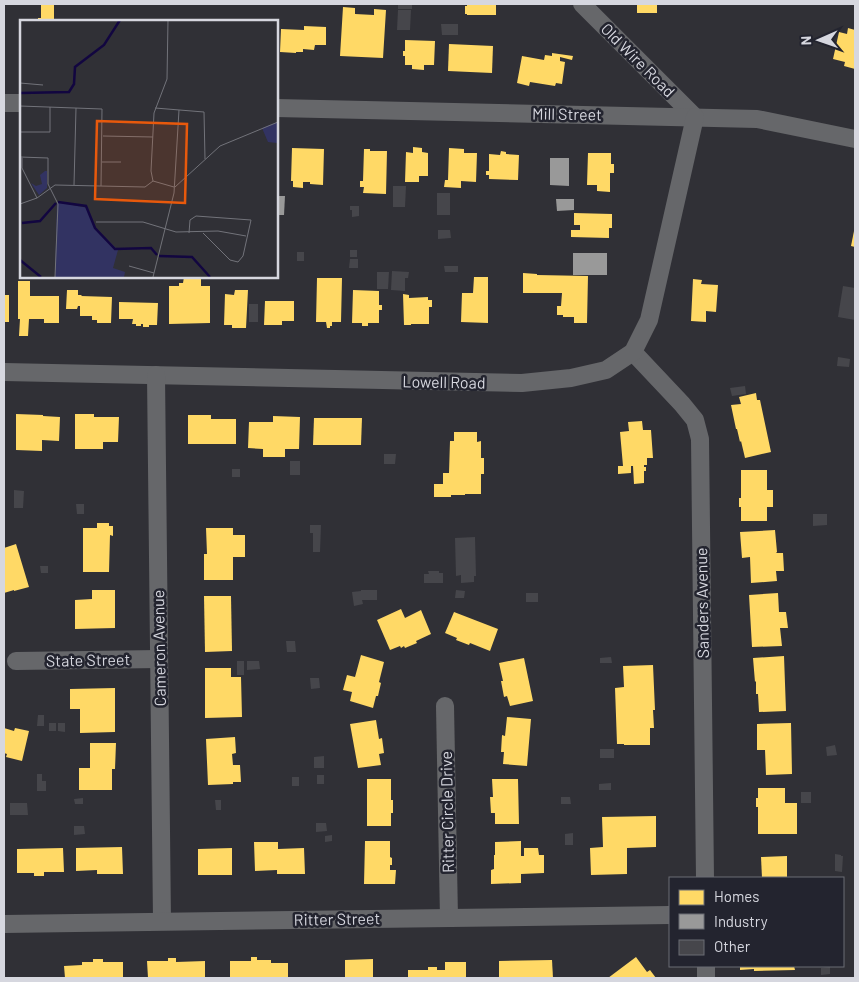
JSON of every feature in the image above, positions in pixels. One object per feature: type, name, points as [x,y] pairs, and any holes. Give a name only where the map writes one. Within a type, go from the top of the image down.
[{"type":"street","name":"Old Wire Road","points":[[582,4],[695,117]]},
{"type":"street","points":[[4,103],[20,103]]},
{"type":"street","name":"Mill Street","points":[[278,108],[757,119],[855,139]]},
{"type":"street","name":"Lowell Road","points":[[4,372],[522,383],[571,378],[606,370],[633,352],[649,320],[695,117]]},
{"type":"street","name":"Sanders Avenue","points":[[633,352],[695,420],[700,439],[705,877]]},
{"type":"street","name":"Cameron Avenue","points":[[156,375],[162,922]]},
{"type":"street","name":"State Street","points":[[16,661],[159,659]]},
{"type":"street","name":"Ritter Circle Drive","points":[[445,706],[449,918]]},
{"type":"street","name":"Ritter Street","points":[[4,924],[669,915]]},
{"type":"building: Homes","points":[[41,4],[54,4],[54,19],[73,20],[38,20],[38,18],[41,18]]},
{"type":"building: Homes","points":[[467,4],[496,4],[496,15],[467,15],[465,14],[465,6]]},
{"type":"building: Homes","points":[[637,4],[657,4],[657,13],[637,13]]},
{"type":"building: Homes","points":[[343,7],[355,8],[355,14],[374,15],[374,9],[386,10],[383,58],[340,56]]},
{"type":"building: Homes","points":[[304,26],[326,27],[326,45],[315,45],[314,50],[303,49],[303,52],[280,52],[281,29],[304,30]]},
{"type":"building: Homes","points":[[848,28],[855,30],[855,69],[844,66],[845,62],[833,59],[839,32],[847,34]]},
{"type":"building: Homes","points":[[405,40],[435,41],[434,65],[424,65],[424,70],[412,69],[412,65],[405,65],[403,51],[405,51]]},
{"type":"building: Homes","points":[[449,44],[493,46],[492,73],[448,71]]},
{"type":"building: Homes","points":[[552,53],[573,56],[572,60],[560,57],[560,61],[565,62],[562,84],[556,83],[555,86],[530,82],[529,86],[517,83],[522,56],[544,60],[545,55],[552,56]]},
{"type":"building: Homes","points":[[413,147],[422,148],[422,152],[428,153],[428,176],[419,176],[419,182],[405,182],[406,152],[413,153]]},
{"type":"building: Homes","points":[[292,148],[324,149],[323,185],[303,182],[303,188],[293,187],[293,181],[291,181]]},
{"type":"building: Homes","points":[[449,148],[464,149],[464,153],[477,153],[476,182],[461,181],[461,188],[444,187],[445,180],[448,180]]},
{"type":"building: Homes","points":[[364,149],[387,151],[386,194],[363,193],[364,187],[360,187],[360,181],[363,181]]},
{"type":"building: Homes","points":[[501,151],[506,152],[506,154],[519,155],[518,180],[489,179],[489,175],[486,175],[486,171],[489,171],[489,154],[500,155]]},
{"type":"building: Homes","points":[[588,153],[611,153],[611,164],[614,164],[614,173],[610,173],[610,192],[597,191],[597,185],[587,185]]},
{"type":"building: Homes","points":[[574,213],[612,214],[612,228],[609,228],[609,238],[571,237],[571,230],[580,230],[580,225],[574,225]]},
{"type":"building: Homes","points":[[855,231],[855,247],[851,246]]},
{"type":"building: Homes","points":[[523,273],[588,276],[587,323],[574,323],[574,317],[557,315],[557,306],[561,306],[562,293],[523,293]]},
{"type":"building: Homes","points":[[474,277],[488,277],[488,323],[461,322],[462,293],[473,293]]},
{"type":"building: Homes","points":[[184,278],[201,278],[201,286],[210,286],[210,323],[169,324],[169,286],[179,286],[179,283],[183,283]]},
{"type":"building: Homes","points":[[317,278],[342,278],[341,322],[332,322],[330,328],[327,328],[326,322],[316,322]]},
{"type":"building: Homes","points":[[693,279],[702,280],[701,284],[718,285],[716,312],[706,311],[706,322],[691,321]]},
{"type":"building: Homes","points":[[18,281],[30,281],[30,296],[59,296],[59,323],[44,323],[44,319],[29,319],[28,336],[19,336]]},
{"type":"building: Homes","points":[[67,290],[78,290],[78,295],[81,296],[112,297],[111,323],[97,323],[97,320],[92,320],[92,316],[80,316],[80,306],[77,309],[66,309]]},
{"type":"building: Homes","points":[[235,290],[248,290],[246,328],[232,328],[232,325],[224,325],[225,294],[234,295]]},
{"type":"building: Homes","points":[[353,290],[379,291],[379,305],[382,305],[382,310],[379,310],[379,323],[368,323],[368,326],[362,326],[362,323],[352,323]]},
{"type":"building: Homes","points":[[403,294],[409,295],[409,298],[428,297],[428,300],[432,300],[432,307],[429,307],[429,324],[404,325]]},
{"type":"building: Homes","points":[[4,295],[9,295],[9,322],[4,322]]},
{"type":"building: Homes","points":[[265,301],[294,301],[294,321],[282,321],[282,325],[264,325]]},
{"type":"building: Homes","points":[[119,302],[158,303],[157,325],[143,327],[143,324],[141,324],[141,326],[136,326],[136,324],[132,324],[133,319],[119,319]]},
{"type":"building: Homes","points":[[756,393],[757,400],[760,400],[771,452],[745,458],[731,405],[741,404],[739,397]]},
{"type":"building: Homes","points":[[16,414],[60,417],[59,441],[42,440],[42,451],[16,450]]},
{"type":"building: Homes","points":[[75,414],[94,414],[94,417],[119,417],[118,442],[103,442],[103,449],[75,449]]},
{"type":"building: Homes","points":[[188,415],[211,415],[211,419],[236,419],[236,444],[188,444]]},
{"type":"building: Homes","points":[[273,416],[300,417],[299,449],[285,449],[285,457],[263,457],[263,449],[248,448],[249,422],[273,422]]},
{"type":"building: Homes","points":[[314,418],[362,418],[361,445],[313,445]]},
{"type":"building: Homes","points":[[642,421],[643,430],[651,430],[653,458],[647,458],[647,465],[644,465],[646,471],[644,471],[644,483],[634,484],[633,466],[631,466],[631,473],[618,474],[618,466],[623,466],[620,432],[629,431],[628,422]]},
{"type":"building: Homes","points":[[454,432],[477,432],[477,442],[481,441],[481,458],[484,458],[484,474],[481,474],[481,494],[434,497],[434,484],[443,484],[443,473],[449,473],[450,441],[454,441]]},
{"type":"building: Homes","points":[[741,470],[767,470],[767,490],[773,490],[773,507],[767,507],[767,521],[741,521],[739,498],[741,498]]},
{"type":"building: Homes","points":[[97,523],[109,523],[109,526],[113,526],[113,536],[110,535],[109,572],[83,572],[83,528],[97,528]]},
{"type":"building: Homes","points":[[206,528],[233,528],[233,535],[245,535],[245,557],[233,557],[233,580],[204,580],[204,554],[207,554]]},
{"type":"building: Homes","points":[[775,530],[776,553],[783,553],[784,571],[776,571],[777,581],[751,583],[750,557],[742,558],[740,532]]},
{"type":"building: Homes","points":[[16,544],[29,587],[4,593],[4,548]]},
{"type":"building: Homes","points":[[92,590],[115,590],[115,628],[75,629],[75,600],[92,599]]},
{"type":"building: Homes","points":[[778,593],[779,612],[786,612],[788,628],[780,628],[782,646],[752,647],[749,595]]},
{"type":"building: Homes","points":[[204,596],[231,596],[232,651],[205,652]]},
{"type":"building: Homes","points":[[401,609],[405,618],[421,610],[431,634],[405,648],[400,646],[390,650],[377,620]]},
{"type":"building: Homes","points":[[454,612],[498,629],[490,651],[456,640],[457,638],[445,633]]},
{"type":"building: Homes","points":[[361,655],[384,662],[378,696],[376,696],[373,708],[350,701],[352,692],[343,690],[347,675],[355,677]]},
{"type":"building: Homes","points":[[784,656],[786,711],[759,712],[753,658]]},
{"type":"building: Homes","points":[[524,658],[533,701],[510,706],[507,696],[504,697],[499,663]]},
{"type":"building: Homes","points":[[653,665],[655,710],[653,710],[654,728],[650,728],[650,745],[617,744],[615,688],[624,687],[623,666]]},
{"type":"building: Homes","points":[[205,668],[231,668],[231,677],[241,677],[242,717],[205,718]]},
{"type":"building: Homes","points":[[115,688],[115,732],[80,733],[80,709],[70,709],[70,689]]},
{"type":"building: Homes","points":[[507,717],[531,719],[527,766],[503,764],[504,752],[501,752],[502,735],[505,736]]},
{"type":"building: Homes","points":[[376,720],[379,739],[382,738],[384,753],[379,754],[381,765],[358,768],[350,724]]},
{"type":"building: Homes","points":[[791,723],[792,774],[766,775],[765,750],[757,750],[757,724]]},
{"type":"building: Homes","points":[[4,728],[14,731],[15,728],[29,731],[22,761],[6,757],[7,754],[4,753]]},
{"type":"building: Homes","points":[[235,737],[236,753],[232,754],[233,765],[240,765],[241,782],[208,785],[206,739]]},
{"type":"building: Homes","points":[[90,743],[116,743],[115,769],[112,769],[112,790],[79,790],[79,768],[90,768]]},
{"type":"building: Homes","points":[[367,779],[391,779],[393,813],[391,813],[391,826],[367,826]]},
{"type":"building: Homes","points":[[492,779],[518,779],[519,824],[495,824],[495,813],[491,813],[490,797],[493,797]]},
{"type":"building: Homes","points":[[758,788],[785,788],[785,803],[797,803],[797,834],[758,834],[756,798],[758,798]]},
{"type":"building: Homes","points":[[656,816],[656,847],[627,848],[627,874],[591,875],[590,848],[603,847],[602,817]]},
{"type":"building: Homes","points":[[365,841],[390,841],[392,865],[390,865],[390,870],[396,870],[395,884],[364,884]]},
{"type":"building: Homes","points":[[521,841],[521,856],[524,856],[524,848],[538,848],[539,855],[544,855],[544,873],[521,874],[521,883],[491,884],[491,870],[494,869],[495,842]]},
{"type":"building: Homes","points":[[254,842],[278,842],[278,849],[304,848],[305,874],[277,874],[277,870],[255,871]]},
{"type":"building: Homes","points":[[122,847],[123,874],[97,874],[97,870],[76,871],[76,848]]},
{"type":"building: Homes","points":[[63,848],[64,872],[44,872],[44,876],[34,876],[34,873],[17,873],[17,849]]},
{"type":"building: Homes","points":[[232,848],[232,875],[198,875],[198,849]]},
{"type":"building: Homes","points":[[787,856],[787,877],[762,877],[761,857]]},
{"type":"building: Homes","points":[[251,957],[257,957],[257,960],[271,960],[271,963],[288,963],[288,978],[230,978],[230,961],[251,961]]},
{"type":"building: Homes","points":[[636,957],[647,972],[650,970],[656,978],[608,978]]},
{"type":"building: Homes","points":[[168,958],[176,958],[176,962],[205,961],[205,978],[148,978],[147,961],[168,961]]},
{"type":"building: Homes","points":[[93,959],[103,959],[103,962],[123,962],[123,978],[65,978],[64,966],[82,965],[82,962],[93,962]]},
{"type":"building: Homes","points":[[373,959],[373,978],[345,978],[345,960]]},
{"type":"building: Homes","points":[[552,960],[553,978],[499,978],[499,961]]},
{"type":"building: Homes","points":[[445,962],[466,962],[466,978],[408,978],[408,970],[428,970],[428,967],[437,967],[437,970],[445,970]]},
{"type":"building: Homes","points":[[740,967],[794,967],[795,970],[754,971],[754,969],[740,970]]},
{"type":"building: Industry","points":[[550,158],[569,158],[569,186],[550,185]]},
{"type":"building: Industry","points":[[278,196],[285,196],[284,215],[278,215]]},
{"type":"building: Industry","points":[[556,199],[574,199],[574,210],[557,211]]},
{"type":"building: Industry","points":[[573,253],[607,253],[607,275],[573,275]]},
{"type":"building: Other","points":[[398,4],[412,4],[412,9],[398,9]]},
{"type":"building: Other","points":[[398,10],[411,10],[410,30],[397,30]]},
{"type":"building: Other","points":[[441,24],[458,24],[458,35],[442,35]]},
{"type":"building: Other","points":[[393,186],[406,186],[405,207],[393,207]]},
{"type":"building: Other","points":[[437,193],[450,193],[450,215],[437,215]]},
{"type":"building: Other","points":[[350,206],[359,206],[359,216],[352,217]]},
{"type":"building: Other","points":[[438,230],[450,230],[451,238],[438,239]]},
{"type":"building: Other","points":[[350,250],[357,250],[357,257],[350,257]]},
{"type":"building: Other","points":[[297,252],[304,252],[304,261],[297,261]]},
{"type":"building: Other","points":[[350,259],[358,259],[358,268],[349,268]]},
{"type":"building: Other","points":[[444,266],[458,266],[458,272],[445,272]]},
{"type":"building: Other","points":[[392,271],[409,272],[408,278],[405,278],[405,291],[391,290]]},
{"type":"building: Other","points":[[377,272],[389,272],[388,289],[377,289]]},
{"type":"building: Other","points":[[843,286],[855,288],[855,320],[838,317]]},
{"type":"building: Other","points":[[249,304],[258,304],[258,322],[249,322]]},
{"type":"building: Other","points":[[838,357],[850,359],[849,367],[837,366]]},
{"type":"building: Other","points":[[745,386],[746,394],[732,396],[730,388]]},
{"type":"building: Other","points":[[384,454],[396,454],[395,464],[384,464]]},
{"type":"building: Other","points":[[290,461],[300,461],[300,475],[290,475]]},
{"type":"building: Other","points":[[232,469],[240,469],[240,477],[232,477]]},
{"type":"building: Other","points":[[14,490],[24,491],[23,508],[14,508]]},
{"type":"building: Other","points":[[76,504],[84,504],[84,514],[77,514]]},
{"type":"building: Other","points":[[813,514],[827,514],[827,525],[813,526]]},
{"type":"building: Other","points":[[310,525],[321,525],[320,552],[313,552],[313,533],[310,533]]},
{"type":"building: Other","points":[[475,537],[476,576],[474,576],[474,582],[461,583],[461,575],[456,576],[455,538]]},
{"type":"building: Other","points":[[40,566],[48,566],[48,573],[41,573]]},
{"type":"building: Other","points":[[428,571],[443,573],[443,583],[424,583],[424,574],[429,574]]},
{"type":"building: Other","points":[[377,590],[377,600],[362,600],[363,604],[354,606],[352,592]]},
{"type":"building: Other","points":[[456,590],[465,591],[464,598],[455,598]]},
{"type":"building: Other","points":[[526,593],[538,593],[538,602],[526,602]]},
{"type":"building: Other","points":[[286,641],[295,641],[296,652],[287,652]]},
{"type":"building: Other","points":[[611,657],[612,663],[600,663],[600,658]]},
{"type":"building: Other","points":[[237,661],[244,661],[244,675],[237,675]]},
{"type":"building: Other","points":[[247,661],[259,661],[260,669],[247,670]]},
{"type":"building: Other","points":[[310,678],[319,678],[320,688],[311,689]]},
{"type":"building: Other","points":[[38,715],[44,715],[44,726],[37,726]]},
{"type":"building: Other","points":[[49,723],[56,723],[56,731],[49,731]]},
{"type":"building: Other","points":[[58,723],[65,723],[65,732],[58,731]]},
{"type":"building: Other","points":[[835,745],[837,755],[827,756],[826,747]]},
{"type":"building: Other","points":[[600,749],[614,749],[614,758],[600,758]]},
{"type":"building: Other","points":[[324,756],[324,768],[314,768],[314,757]]},
{"type":"building: Other","points":[[37,774],[42,774],[42,781],[46,781],[46,791],[37,791]]},
{"type":"building: Other","points":[[317,775],[324,775],[324,784],[317,784]]},
{"type":"building: Other","points":[[292,777],[299,777],[299,786],[292,786]]},
{"type":"building: Other","points":[[611,783],[611,790],[599,790],[599,784]]},
{"type":"building: Other","points":[[801,792],[811,792],[811,803],[801,803]]},
{"type":"building: Other","points":[[561,797],[570,797],[571,804],[561,804]]},
{"type":"building: Other","points":[[83,798],[83,804],[75,804],[74,799]]},
{"type":"building: Other","points":[[215,800],[221,800],[221,810],[216,810]]},
{"type":"building: Other","points":[[10,803],[27,803],[28,815],[10,815]]},
{"type":"building: Other","points":[[316,823],[326,823],[327,831],[316,832]]},
{"type":"building: Other","points":[[74,826],[84,826],[85,834],[74,835]]},
{"type":"building: Other","points":[[573,833],[573,845],[565,845],[565,834]]},
{"type":"building: Other","points":[[332,835],[332,841],[325,842],[325,836]]},
{"type":"building: Other","points":[[835,854],[843,856],[842,872],[835,871]]},
{"type":"building: Other","points":[[830,967],[830,974],[821,975],[821,968]]}]
